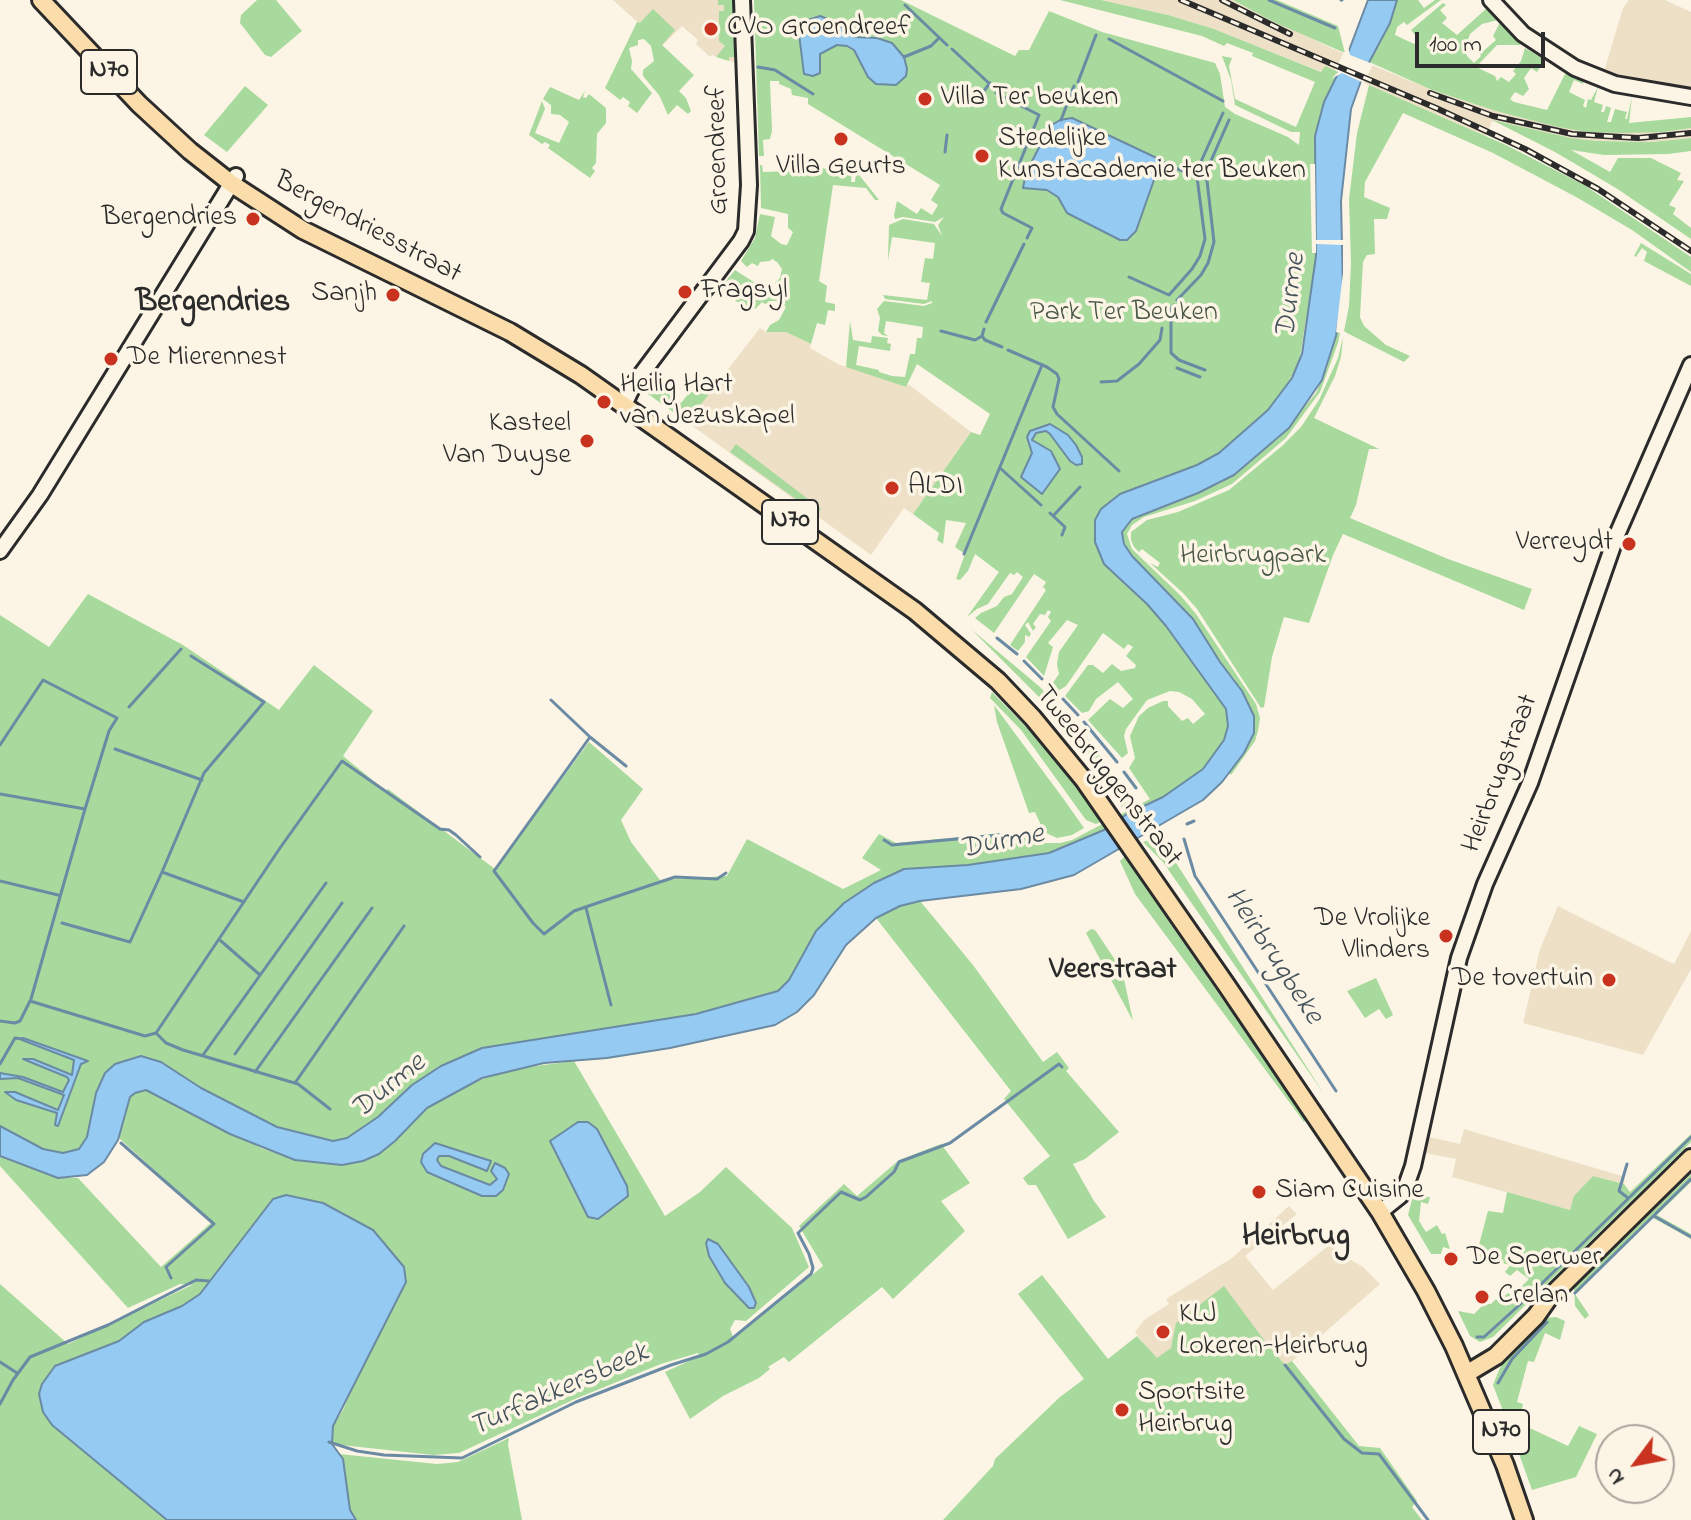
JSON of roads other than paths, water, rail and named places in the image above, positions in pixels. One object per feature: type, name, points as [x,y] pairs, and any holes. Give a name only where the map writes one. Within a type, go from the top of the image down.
[{"type":"main road","name":"Bergendriesstraat","points":[[41,0],[139,104],[190,151],[234,180]]},
{"type":"main road","name":"Bergendriesstraat","points":[[58,4],[159,110],[274,213],[528,342],[626,400]]},
{"type":"main road","name":"Tweebruggenstraat","points":[[626,400],[953,641],[1031,716],[1113,814],[1327,1132],[1384,1209]]},
{"type":"main road","name":"Tweebruggenstraat","points":[[1136,848],[1323,1112],[1384,1209]]},
{"type":"main road","points":[[1469,1367],[1531,1309],[1548,1299],[1691,1158]]},
{"type":"main road","name":"N70","points":[[1384,1209],[1425,1269],[1513,1461],[1533,1520]]},
{"type":"main road","name":"N70","points":[[1384,1209],[1469,1367],[1524,1520]]},
{"type":"street","name":"Groendreef","points":[[626,400],[675,326],[746,231],[749,185],[742,0]]},
{"type":"street","points":[[1491,0],[1531,40],[1575,68],[1615,84],[1691,97]]},
{"type":"street","points":[[0,551],[40,495],[234,180]]},
{"type":"street","name":"Heirbrugstraat","points":[[1384,1209],[1400,1196],[1413,1166],[1454,972],[1466,936],[1485,884],[1530,783],[1616,537],[1691,365]]},
{"type":"water","points":[[1368,0],[1397,0],[1390,23],[1365,70],[1351,109],[1341,201],[1343,290],[1336,336],[1322,380],[1289,428],[1234,475],[1132,519],[1122,532],[1124,544],[1132,556],[1193,619],[1242,691],[1254,716],[1254,733],[1244,753],[1222,782],[1203,800],[1074,875],[1021,889],[920,901],[900,906],[876,918],[846,945],[814,995],[797,1012],[775,1025],[670,1048],[607,1058],[544,1063],[482,1078],[427,1108],[395,1141],[379,1154],[363,1161],[342,1165],[295,1160],[230,1134],[146,1090],[130,1097],[118,1140],[104,1162],[87,1175],[58,1178],[0,1156],[0,1126],[43,1149],[63,1153],[79,1149],[87,1137],[96,1093],[105,1073],[115,1064],[141,1056],[161,1062],[201,1088],[277,1127],[333,1141],[347,1138],[378,1117],[412,1085],[441,1066],[482,1048],[696,1014],[778,991],[789,980],[816,931],[844,903],[874,883],[904,869],[968,865],[1049,853],[1104,830],[1127,814],[1163,797],[1203,769],[1224,740],[1228,726],[1226,709],[1166,626],[1104,564],[1095,542],[1095,520],[1101,509],[1120,494],[1197,465],[1219,453],[1268,410],[1292,378],[1302,354],[1316,256],[1315,136],[1324,102],[1348,53]]},
{"type":"water","points":[[820,16],[835,22],[854,37],[877,38],[892,43],[904,57],[906,76],[896,85],[876,84],[868,77],[854,50],[837,45],[820,54],[820,73],[813,76],[804,74],[799,34],[805,21]]},
{"type":"water","points":[[1072,118],[1161,160],[1136,231],[1127,240],[1120,240],[1067,213],[1058,197],[1047,190],[1023,188],[1026,173],[1050,126]]},
{"type":"water","points":[[1050,424],[1068,435],[1076,445],[1082,464],[1076,465],[1070,461],[1046,431],[1036,433],[1032,440],[1051,451],[1060,469],[1042,494],[1021,477],[1032,453],[1027,437],[1030,431]]},
{"type":"water","points":[[23,1038],[88,1061],[81,1064],[58,1126],[55,1125],[57,1113],[16,1100],[5,1092],[15,1092],[58,1110],[64,1095],[18,1078],[0,1079],[0,1073],[23,1077],[63,1092],[69,1080],[67,1077],[23,1059],[33,1059],[72,1075],[74,1060]]},
{"type":"water","points":[[578,1122],[588,1122],[597,1129],[627,1186],[628,1196],[598,1219],[588,1217],[550,1141]]},
{"type":"water","points":[[435,1143],[491,1161],[487,1171],[449,1156],[439,1156],[437,1160],[441,1166],[490,1185],[497,1179],[491,1171],[495,1163],[505,1168],[509,1174],[503,1190],[496,1196],[482,1196],[427,1172],[421,1162],[423,1154]]},
{"type":"water","points":[[286,1195],[323,1203],[373,1230],[404,1267],[406,1282],[333,1426],[332,1444],[343,1459],[350,1510],[356,1520],[167,1520],[52,1425],[43,1412],[39,1394],[42,1384],[55,1366],[119,1341],[144,1322],[182,1306],[200,1294],[273,1199]]},
{"type":"water","points":[[708,1239],[718,1244],[749,1287],[756,1303],[754,1308],[749,1308],[725,1283],[709,1256]]},
{"type":"waterway","points":[[1269,0],[1335,28]]},
{"type":"waterway","points":[[905,5],[947,45]]},
{"type":"waterway","points":[[1078,82],[1096,35]]},
{"type":"waterway","points":[[904,57],[931,46],[939,38]]},
{"type":"waterway","points":[[1109,39],[1223,101]]},
{"type":"waterway","points":[[952,49],[992,86]]},
{"type":"waterway","points":[[758,67],[775,70],[813,94]]},
{"type":"waterway","points":[[980,96],[990,83]]},
{"type":"waterway","points":[[1061,120],[1074,86]]},
{"type":"waterway","points":[[996,93],[1039,115],[1001,209],[1032,228],[1027,238]]},
{"type":"waterway","points":[[1129,277],[1169,295],[1200,256],[1205,239],[1197,177],[1223,113]]},
{"type":"waterway","points":[[1177,300],[1208,263],[1214,242],[1206,172],[1229,120]]},
{"type":"waterway","points":[[945,152],[947,135]]},
{"type":"waterway","points":[[1161,161],[1167,164]]},
{"type":"waterway","points":[[1176,168],[1197,178]]},
{"type":"waterway","points":[[986,322],[1024,244]]},
{"type":"waterway","points":[[1174,305],[1171,308],[1171,353],[1179,360],[1205,370]]},
{"type":"waterway","points":[[1101,382],[1117,381],[1139,364],[1160,340],[1162,328]]},
{"type":"waterway","points":[[984,329],[982,336],[985,340],[1002,347]]},
{"type":"waterway","points":[[941,331],[975,340],[982,336]]},
{"type":"waterway","points":[[1008,350],[1057,374],[1059,379],[1053,407],[1057,414],[1119,471]]},
{"type":"waterway","points":[[964,554],[1042,365]]},
{"type":"waterway","points":[[1177,368],[1200,377]]},
{"type":"waterway","points":[[1000,468],[1041,505]]},
{"type":"waterway","points":[[1053,516],[1080,487]]},
{"type":"waterway","points":[[1050,513],[1065,527],[1062,535]]},
{"type":"waterway","points":[[997,638],[1017,654]]},
{"type":"waterway","points":[[129,707],[181,649]]},
{"type":"waterway","points":[[162,872],[204,773],[264,702],[191,656]]},
{"type":"waterway","points":[[1024,661],[1042,679]]},
{"type":"waterway","points":[[0,745],[43,680],[117,718],[109,731],[85,809],[31,999]]},
{"type":"waterway","points":[[1049,685],[1056,693]]},
{"type":"waterway","points":[[1063,699],[1078,715]]},
{"type":"waterway","points":[[551,700],[589,736]]},
{"type":"waterway","points":[[1084,722],[1117,762]]},
{"type":"waterway","points":[[626,766],[590,737],[494,871],[533,923],[544,934],[574,911],[609,899],[675,877],[717,879],[726,873]]},
{"type":"waterway","points":[[115,749],[202,780]]},
{"type":"waterway","points":[[0,1021],[20,1021],[30,1001],[145,1036],[156,1033],[342,761],[440,829],[449,830],[480,857]]},
{"type":"waterway","points":[[1124,772],[1136,788]]},
{"type":"waterway","points":[[0,794],[85,809]]},
{"type":"waterway","name":"Heirbrugbeke","points":[[1187,824],[1194,821]]},
{"type":"waterway","name":"Durme","points":[[884,840],[892,845],[1021,833]]},
{"type":"waterway","name":"Heirbrugbeke","points":[[1184,839],[1195,876],[1336,1091]]},
{"type":"waterway","points":[[62,923],[130,942],[162,872],[244,902]]},
{"type":"waterway","points":[[0,881],[58,895]]},
{"type":"waterway","points":[[203,1055],[326,883]]},
{"type":"waterway","points":[[235,1054],[342,903]]},
{"type":"waterway","points":[[255,1072],[372,908]]},
{"type":"waterway","points":[[586,908],[611,1005]]},
{"type":"waterway","points":[[295,1083],[404,926]]},
{"type":"waterway","points":[[221,941],[260,975]]},
{"type":"waterway","points":[[157,1034],[166,1043],[183,1050],[298,1084],[330,1109]]},
{"type":"waterway","points":[[0,1064],[15,1038],[22,1039]]},
{"type":"waterway","name":"Turfakkersbeek","points":[[329,1442],[384,1455],[462,1458],[576,1402],[706,1354],[728,1342],[811,1274],[813,1268],[809,1254],[798,1233],[841,1192],[860,1200],[866,1197],[894,1172],[899,1162],[950,1143],[1059,1064],[1062,1067]]},
{"type":"waterway","points":[[1477,1337],[1484,1337],[1526,1299],[1691,1137]]},
{"type":"waterway","points":[[121,1143],[214,1224],[166,1267],[171,1278]]},
{"type":"waterway","name":"Heirbrugbeke","points":[[1627,1164],[1619,1191],[1628,1198]]},
{"type":"waterway","points":[[1575,1293],[1691,1179]]},
{"type":"waterway","name":"Heirbrugbeke","points":[[1654,1216],[1691,1237]]},
{"type":"waterway","name":"Turfakkersbeek","points":[[0,1404],[30,1357],[108,1325],[196,1280],[209,1281]]},
{"type":"waterway","points":[[1498,1383],[1512,1359],[1547,1322]]},
{"type":"waterway","points":[[0,1362],[17,1373]]},
{"type":"waterway","points":[[1285,1365],[1344,1439],[1362,1453],[1379,1454],[1428,1520]]},
{"type":"railway","points":[[1181,0],[1525,149],[1598,189],[1691,251]]},
{"type":"railway","points":[[1222,0],[1290,34]]},
{"type":"railway","points":[[1430,93],[1493,116],[1572,134],[1638,138],[1691,133]]},
{"type":"place","name":"CVO Groendreef","points":[[711,29]]},
{"type":"place","name":"Villa Ter beuken","points":[[925,99]]},
{"type":"place","name":"Villa Geurts","points":[[841,139]]},
{"type":"place","name":"Stedelijke Kunstacademie ter Beuken","points":[[982,156]]},
{"type":"place","name":"Bergendries","points":[[253,219]]},
{"type":"place","name":"Fragsyl","points":[[685,292]]},
{"type":"place","name":"Sanjh","points":[[393,295]]},
{"type":"place","name":"De Mierennest","points":[[111,359]]},
{"type":"place","name":"Heilig Hart van Jezuskapel","points":[[604,402]]},
{"type":"place","name":"Kasteel Van Duyse","points":[[587,441]]},
{"type":"place","name":"ALDI","points":[[892,488]]},
{"type":"place","name":"Verreydt","points":[[1629,544]]},
{"type":"place","name":"De Vrolijke Vlinders","points":[[1446,936]]},
{"type":"place","name":"De tovertuin","points":[[1609,980]]},
{"type":"place","name":"Siam Cuisine","points":[[1259,1192]]},
{"type":"place","name":"De Sperwer","points":[[1451,1259]]},
{"type":"place","name":"Crelan","points":[[1482,1297]]},
{"type":"place","name":"KLJ Lokeren-Heirbrug","points":[[1163,1332]]},
{"type":"place","name":"Sportsite Heirbrug","points":[[1122,1410]]},
{"type":"district","name":"Bergendries","points":[[213,305]]},
{"type":"district","name":"Veerstraat","points":[[1113,972]]},
{"type":"district","name":"Heirbrug","points":[[1296,1239]]},
{"type":"park label","name":"Park Ter Beuken","points":[[1124,314]]},
{"type":"park label","name":"Heirbrugpark","points":[[1253,557]]}]
